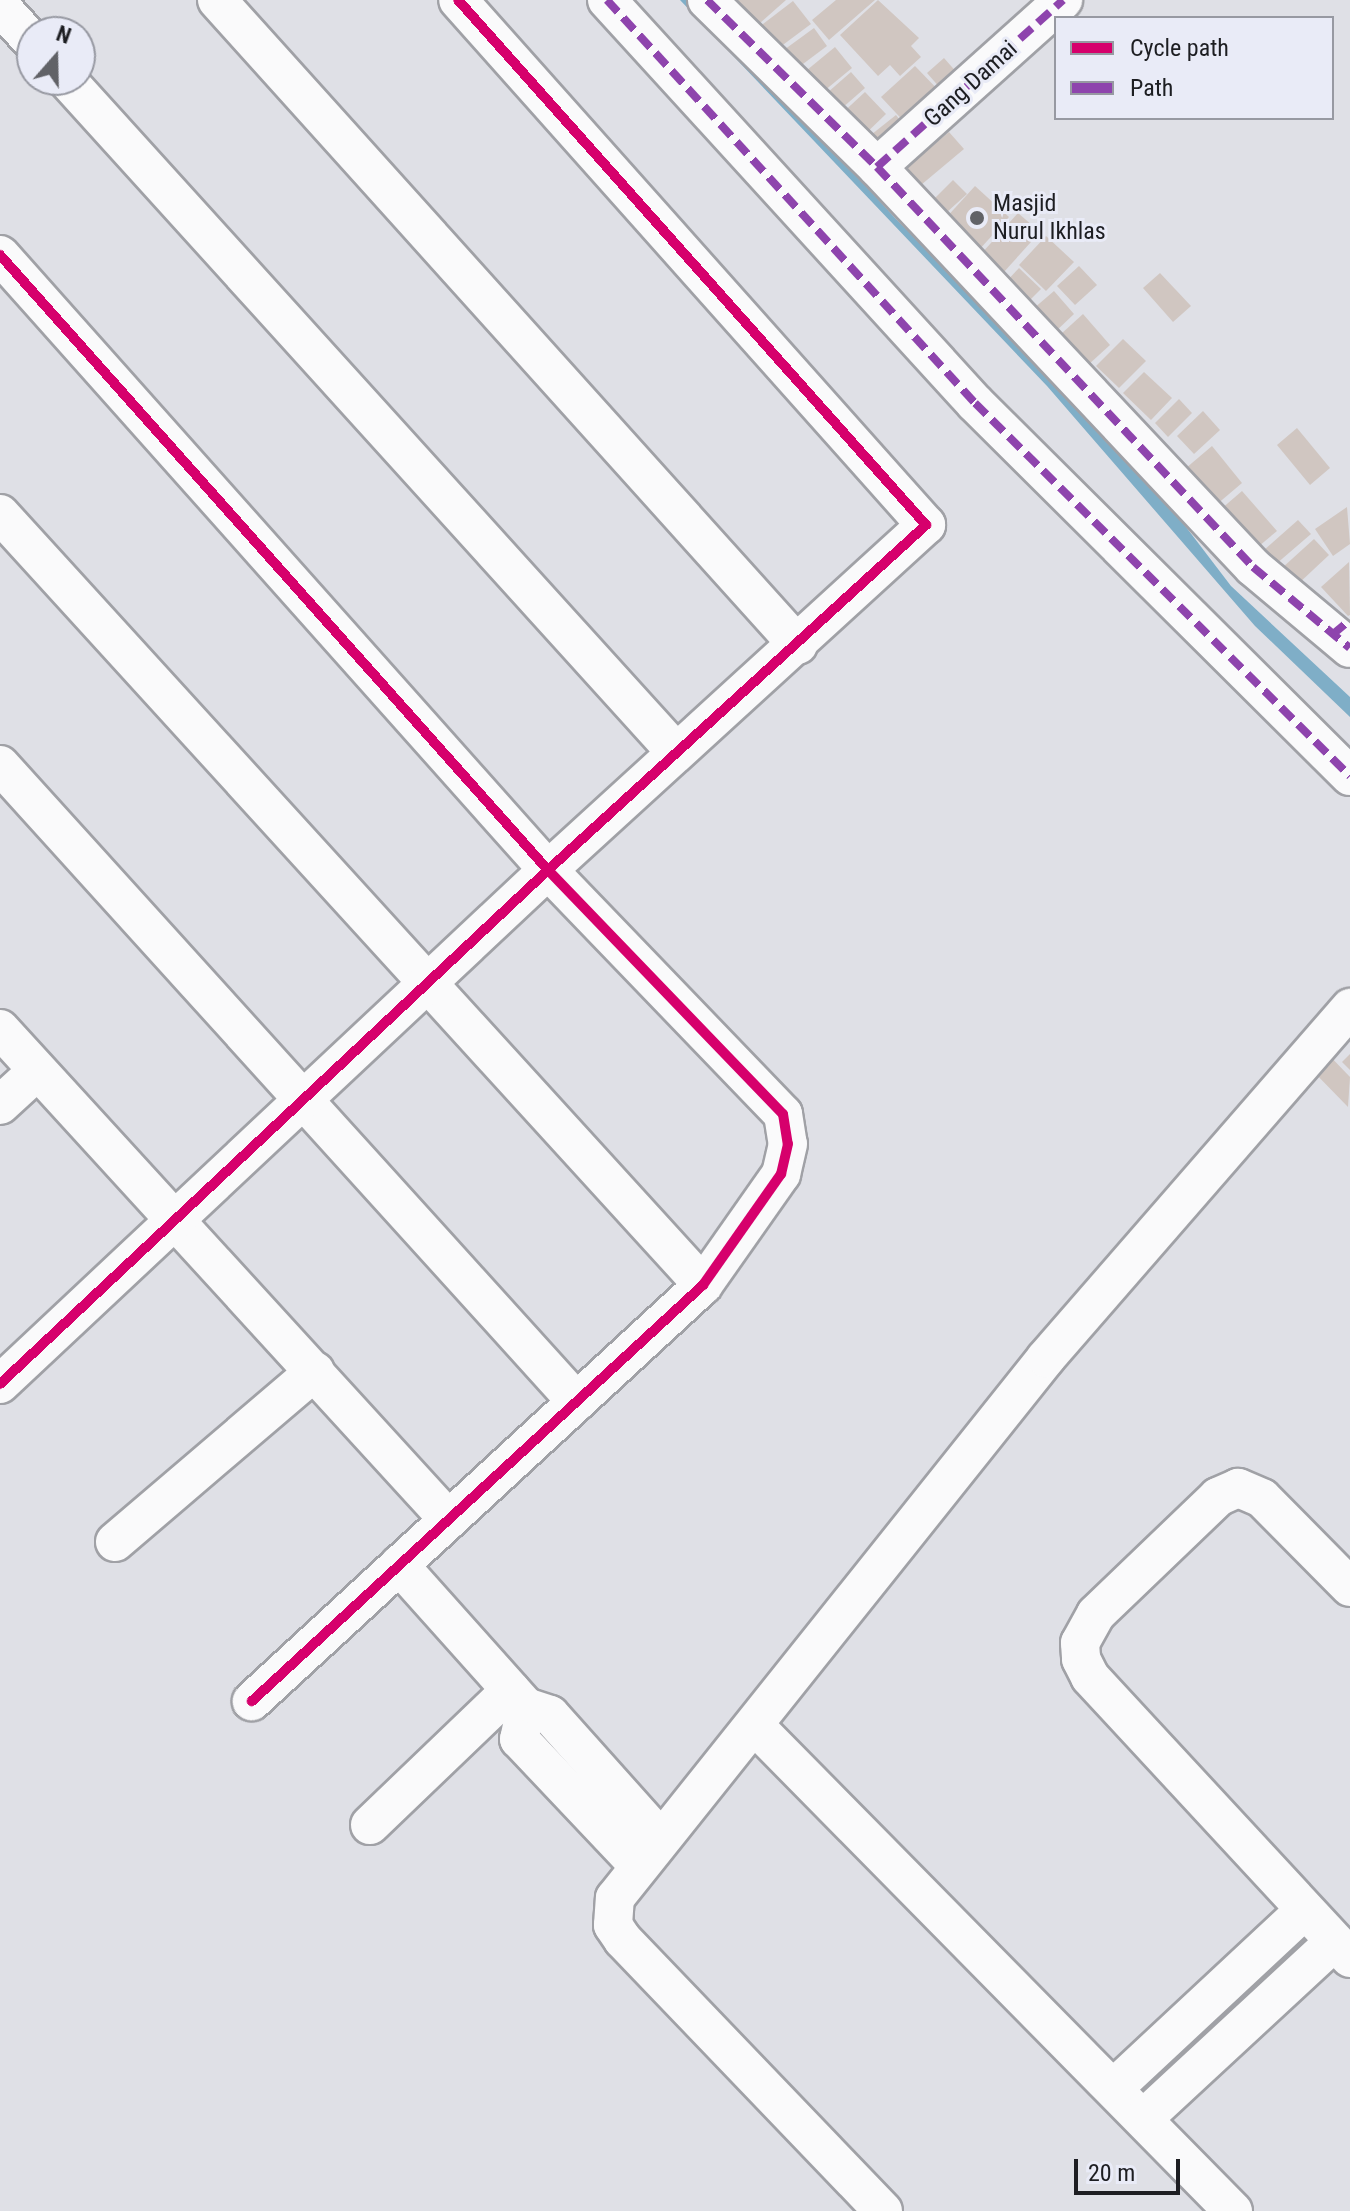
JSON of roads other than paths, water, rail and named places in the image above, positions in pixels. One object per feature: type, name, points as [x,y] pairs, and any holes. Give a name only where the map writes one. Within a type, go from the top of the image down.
[{"type":"street","points":[[217,0],[798,645]]},
{"type":"street","points":[[0,1384],[174,1225],[548,870],[926,525],[458,0]]},
{"type":"street","points":[[607,0],[975,403],[1350,776]]},
{"type":"street","points":[[707,0],[877,167],[1253,567],[1344,634]]},
{"type":"street","name":"Gang Damai","points":[[877,167],[1063,0]]},
{"type":"street","points":[[0,6],[16,24]]},
{"type":"street","points":[[82,96],[676,752]]},
{"type":"street","points":[[0,255],[548,870],[783,1114],[788,1144],[781,1174],[703,1285],[252,1701]]},
{"type":"street","points":[[0,514],[703,1285]]},
{"type":"street","points":[[0,765],[577,1402]]},
{"type":"street","points":[[883,2211],[623,1940],[611,1911],[650,1852],[755,1726],[1046,1358],[1350,1008]]},
{"type":"street","points":[[0,1029],[174,1225],[315,1371],[449,1520]]},
{"type":"street","points":[[0,1105],[37,1071]]},
{"type":"street","points":[[115,1542],[315,1371]]},
{"type":"street","points":[[1144,2118],[1342,1950],[1090,1677],[1081,1659],[1080,1643],[1085,1628],[1218,1497],[1238,1488],[1262,1498],[1350,1587]]},
{"type":"street","points":[[399,1565],[519,1698],[550,1715],[650,1852]]},
{"type":"street","points":[[370,1825],[519,1698]]},
{"type":"street","points":[[755,1726],[1233,2211]]},
{"type":"street","points":[[1114,2088],[1304,1911]]},
{"type":"water","points":[[680,0],[698,0],[895,218],[1128,451],[1231,586],[1350,697],[1350,717],[1255,626],[1047,386]]},
{"type":"place","name":"Masjid Nurul Ikhlas","points":[[977,218]]}]
